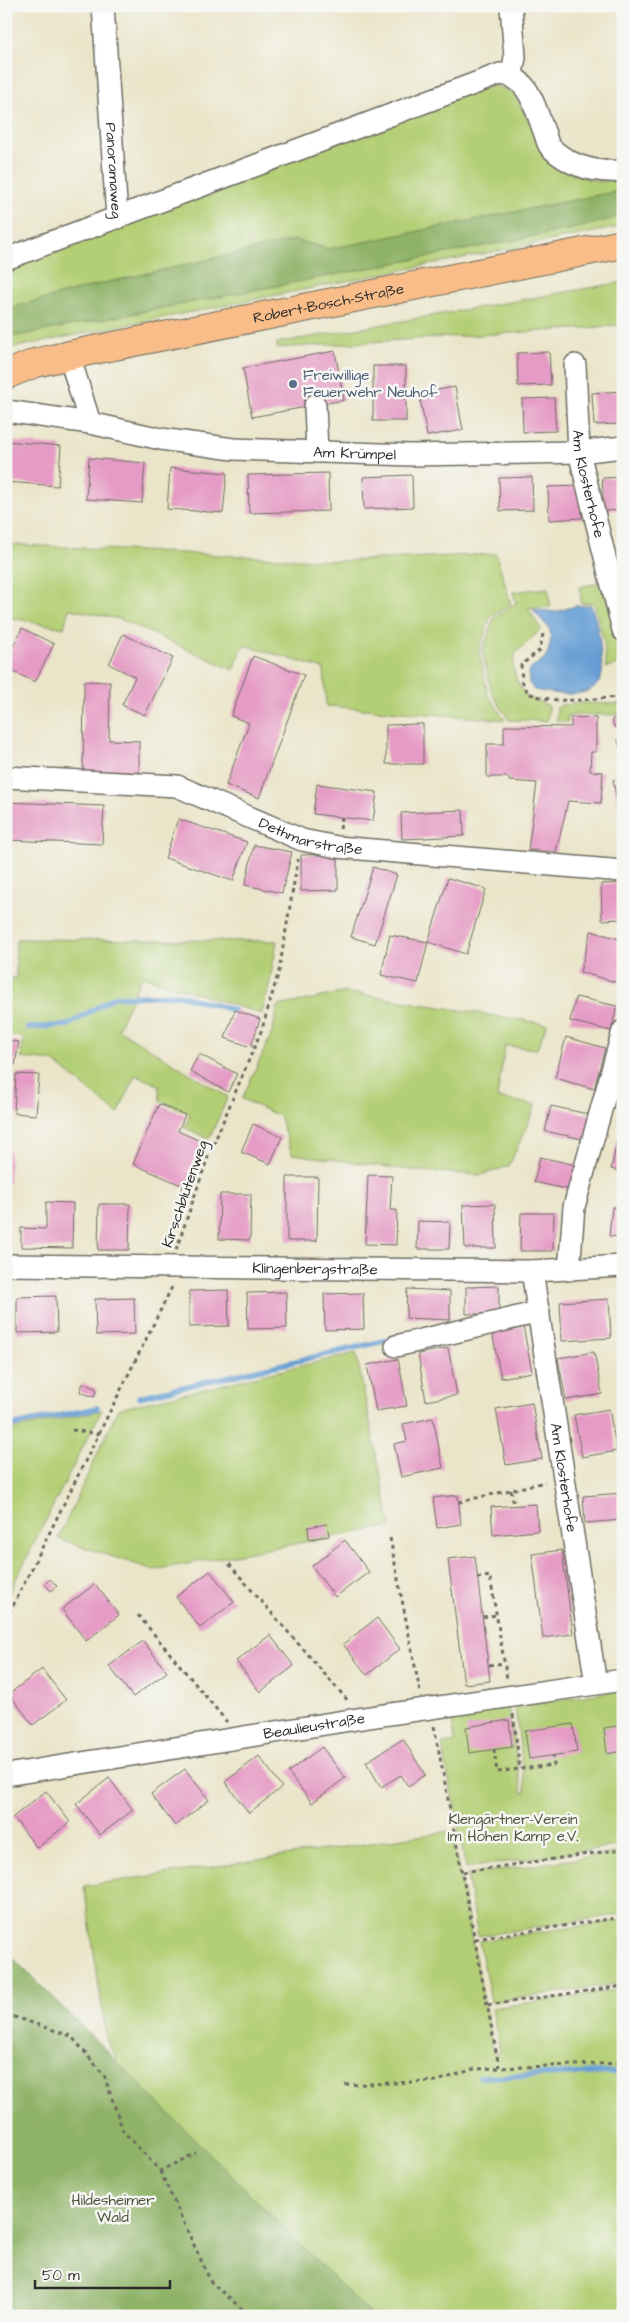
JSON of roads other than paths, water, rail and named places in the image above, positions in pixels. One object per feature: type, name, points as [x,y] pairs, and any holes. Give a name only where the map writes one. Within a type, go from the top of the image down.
[{"type":"main road","name":"Robert-Bosch-Straße","points":[[6,375],[35,363],[68,355],[623,244]]},
{"type":"main road","name":"Robert-Bosch-Straße","points":[[6,361],[35,363]]},
{"type":"street","name":"Panoramaweg","points":[[6,259],[117,218],[103,6]]},
{"type":"street","points":[[511,6],[515,57],[512,74]]},
{"type":"street","points":[[117,218],[500,74],[512,74],[520,79],[527,89],[550,147],[582,169],[623,171]]},
{"type":"street","points":[[68,355],[90,423]]},
{"type":"street","name":"Am Klosterhofe","points":[[575,364],[578,452],[623,630]]},
{"type":"street","points":[[315,406],[317,452]]},
{"type":"street","name":"Am Krümpel","points":[[6,411],[90,423],[161,439],[233,449],[411,454],[578,452],[623,446]]},
{"type":"street","name":"Dethmarstraße","points":[[6,777],[178,786],[302,840],[337,847],[623,871]]},
{"type":"street","points":[[569,1270],[574,1207],[623,1031]]},
{"type":"street","name":"Klingenbergstraße","points":[[6,1265],[532,1271],[623,1266]]},
{"type":"street","name":"Am Klosterhofe","points":[[532,1271],[596,1684]]},
{"type":"street","points":[[396,1346],[539,1312]]},
{"type":"street","name":"Beaulieustraße","points":[[6,1774],[363,1718],[623,1680]]},
{"type":"water","points":[[591,605],[597,623],[601,648],[602,674],[598,683],[592,689],[573,694],[534,690],[529,683],[528,673],[547,654],[551,638],[550,630],[533,609],[555,612],[575,606]]},
{"type":"waterway","points":[[28,1028],[68,1025],[114,997],[179,995],[233,1010]]},
{"type":"waterway","points":[[139,1397],[393,1339]]},
{"type":"waterway","points":[[6,1427],[97,1408]]},
{"type":"waterway","points":[[480,2077],[623,2072]]},
{"type":"place","name":"Freiwillige Feuerwehr Neuhof","points":[[293,384]]},
{"type":"park label","name":"Klengärtner-Verein Im Hohen Kamp e.V.","points":[[513,1828]]},
{"type":"park label","name":"Hildesheimer Wald","points":[[113,2208]]}]
